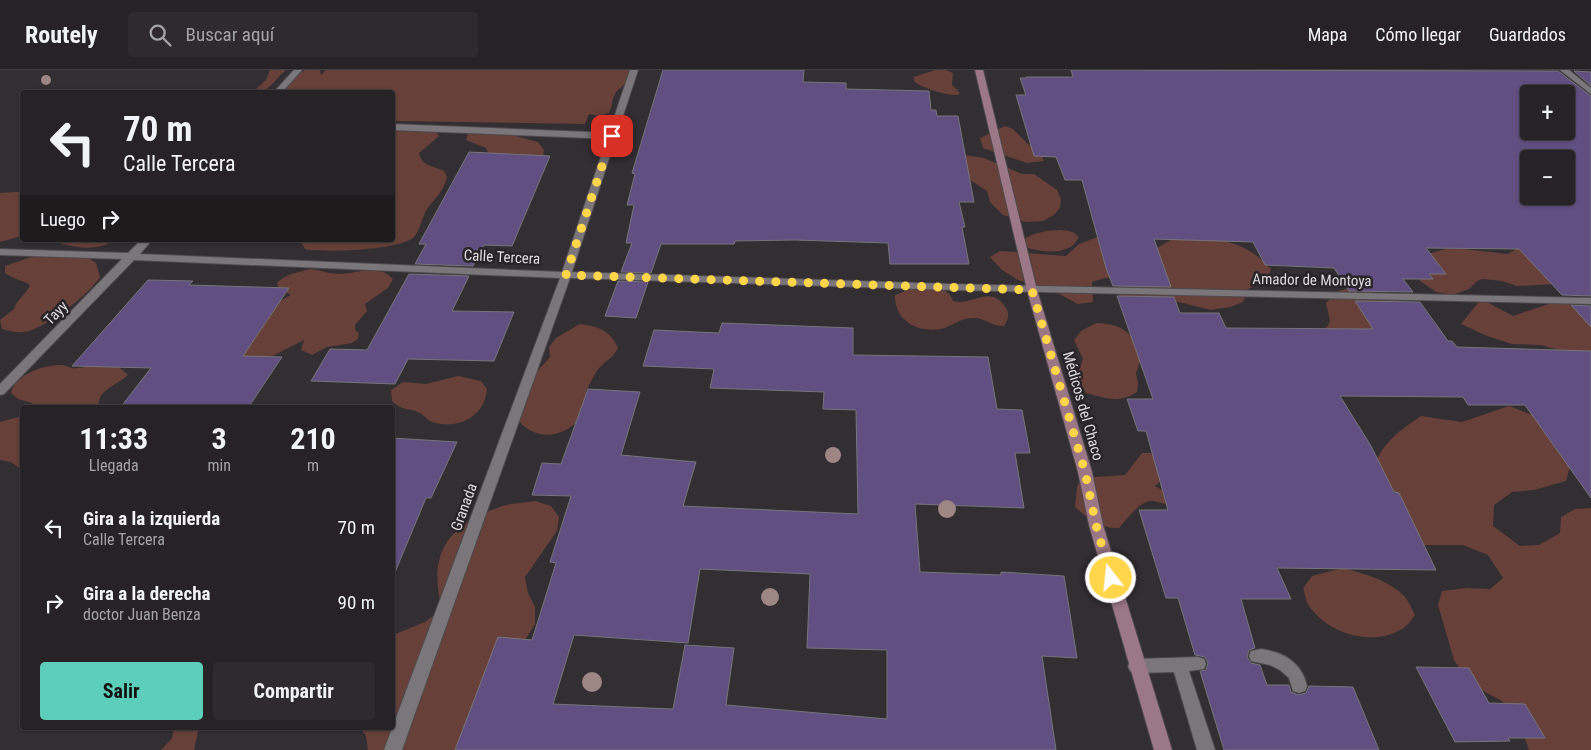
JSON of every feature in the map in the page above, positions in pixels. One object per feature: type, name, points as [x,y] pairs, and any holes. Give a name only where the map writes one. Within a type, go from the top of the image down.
[{"type":"main road","name":"Médicos del Chaco","points":[[979,70],[1032,290],[1085,472],[1096,525],[1136,666],[1163,750]]},
{"type":"street","points":[[280,90],[298,70]]},
{"type":"street","name":"Granada","points":[[393,750],[566,275],[634,70]]},
{"type":"street","points":[[1564,70],[1591,92]]},
{"type":"street","points":[[395,127],[612,136]]},
{"type":"street","name":"Tayy","points":[[0,391],[145,242]]},
{"type":"street","name":"Calle Tercera","points":[[0,252],[566,275],[1032,290]]},
{"type":"street","name":"Amador de Montoya","points":[[1032,290],[1591,301]]},
{"type":"street","points":[[1257,656],[1262,655],[1288,667],[1295,672],[1300,686]]},
{"type":"street","points":[[1179,664],[1206,750]]},
{"type":"street","points":[[1136,666],[1198,664]]},
{"type":"shaded area","points":[[270,70],[286,70],[268,88],[255,90],[266,80]]},
{"type":"shaded area","points":[[305,70],[320,70],[321,75],[326,70],[629,70],[632,73],[628,81],[615,94],[609,113],[599,116],[589,114],[585,124],[395,121],[395,90],[275,90]]},
{"type":"shaded area","points":[[935,70],[946,70],[953,73],[952,85],[960,93],[958,95],[928,89],[914,81],[914,77]]},
{"type":"shaded area","points":[[1005,126],[1013,129],[1029,145],[1038,149],[1044,161],[1027,163],[983,148],[980,138]]},
{"type":"shaded area","points":[[409,128],[436,132],[439,136],[419,153],[422,161],[444,171],[447,177],[441,190],[427,209],[414,237],[407,241],[379,248],[344,250],[305,249],[301,242],[395,242],[395,134],[397,131]]},
{"type":"shaded area","points":[[486,128],[538,142],[544,150],[543,156],[489,154],[486,148],[466,140],[468,134]]},
{"type":"shaded area","points":[[963,155],[984,158],[1022,174],[1034,174],[1057,190],[1061,199],[1060,208],[1054,215],[1043,221],[1026,222],[1003,215],[990,202],[987,191],[956,174]]},
{"type":"shaded area","points":[[20,192],[20,237],[0,242],[0,193]]},
{"type":"shaded area","points":[[1045,231],[1073,232],[1079,238],[1069,248],[1063,250],[1042,251],[1024,247],[1023,240],[1032,235]]},
{"type":"shaded area","points":[[1181,234],[1230,242],[1241,246],[1261,259],[1271,269],[1267,280],[1248,289],[1243,302],[1230,307],[1211,310],[1171,300],[1120,299],[1114,277],[1092,282],[1093,302],[1078,304],[1052,290],[1018,280],[1002,270],[990,257],[1000,251],[1066,256],[1079,244],[1098,237],[1143,256]]},
{"type":"shaded area","points":[[56,242],[112,242],[91,248],[74,247]]},
{"type":"shaded area","points":[[1526,247],[1555,284],[1517,286],[1502,281],[1483,279],[1477,281],[1469,289],[1453,295],[1436,292],[1420,281],[1416,270],[1424,255],[1446,249],[1508,254],[1518,248]]},
{"type":"shaded area","points":[[37,255],[89,258],[96,263],[100,277],[79,300],[41,326],[24,332],[2,329],[0,320],[14,309],[30,285],[5,273],[5,266]]},
{"type":"shaded area","points":[[311,269],[339,274],[374,270],[381,271],[393,279],[388,288],[365,304],[367,311],[355,325],[355,330],[359,333],[358,339],[352,343],[327,347],[312,355],[301,350],[304,340],[243,371],[225,346],[263,310],[291,295],[278,287],[277,283],[280,280],[292,274]]},
{"type":"shaded area","points":[[916,287],[938,288],[947,292],[953,301],[960,302],[987,296],[994,297],[1006,308],[1008,312],[1007,319],[1004,326],[974,318],[964,319],[941,329],[932,330],[916,327],[903,318],[898,311],[895,295]]},
{"type":"shaded area","points":[[1362,289],[1406,304],[1390,332],[1320,331],[1327,327],[1330,321],[1326,303],[1338,291]]},
{"type":"shaded area","points":[[1481,299],[1513,316],[1557,301],[1575,305],[1591,319],[1591,390],[1562,351],[1541,345],[1512,344],[1487,336],[1461,324]]},
{"type":"shaded area","points":[[1096,323],[1113,325],[1124,330],[1134,339],[1143,353],[1136,373],[1137,392],[1130,396],[1112,399],[1086,393],[1076,377],[1083,359],[1074,340],[1081,331]]},
{"type":"shaded area","points":[[580,324],[593,326],[608,333],[618,348],[594,375],[586,392],[590,403],[576,422],[568,429],[547,435],[527,429],[518,420],[533,376],[550,357],[549,347],[556,338]]},
{"type":"shaded area","points":[[96,364],[118,366],[128,375],[104,392],[99,405],[34,405],[18,399],[11,393],[18,381],[38,369],[53,365],[72,368]]},
{"type":"shaded area","points":[[458,376],[481,381],[487,389],[481,407],[476,414],[468,419],[451,424],[432,422],[420,413],[400,407],[392,401],[391,390],[403,382],[426,384]]},
{"type":"shaded area","points":[[1509,406],[1561,426],[1577,441],[1566,481],[1534,490],[1512,492],[1494,505],[1493,526],[1520,546],[1539,545],[1560,533],[1561,517],[1575,509],[1591,508],[1591,750],[1529,750],[1519,721],[1502,701],[1470,684],[1454,660],[1438,605],[1442,591],[1467,588],[1490,589],[1503,578],[1488,555],[1463,545],[1404,545],[1374,466],[1387,443],[1421,416],[1462,422]]},
{"type":"shaded area","points":[[20,417],[20,469],[11,462],[0,460],[0,422]]},
{"type":"shaded area","points":[[1142,453],[1151,453],[1160,460],[1163,479],[1155,486],[1174,497],[1174,504],[1154,501],[1144,503],[1119,528],[1100,525],[1075,507],[1080,478],[1125,475]]},
{"type":"shaded area","points":[[535,501],[551,506],[559,517],[557,531],[525,577],[528,593],[535,607],[535,624],[456,750],[368,750],[366,736],[362,730],[395,730],[395,634],[425,622],[442,609],[437,574],[445,546],[453,534],[464,524],[506,505]]},
{"type":"shaded area","points":[[1343,568],[1376,578],[1392,586],[1405,597],[1415,615],[1405,627],[1381,637],[1354,635],[1328,624],[1309,606],[1303,588],[1312,576]]},
{"type":"shaded area","points":[[174,730],[199,730],[194,750],[161,750],[172,738]]},
{"type":"building","points":[[663,70],[804,70],[803,82],[846,83],[846,89],[929,91],[931,110],[936,110],[937,116],[958,116],[974,202],[959,202],[965,227],[962,227],[969,264],[890,264],[888,243],[795,240],[735,241],[734,244],[661,244],[651,273],[621,272],[632,243],[626,243],[634,205],[627,205],[635,174],[632,173]]},
{"type":"building","points":[[1071,70],[1558,71],[1591,96],[1591,296],[1562,295],[1519,249],[1426,248],[1446,274],[1429,274],[1433,279],[1403,279],[1413,292],[1349,291],[1334,268],[1265,265],[1253,242],[1154,239],[1171,287],[1113,286],[1106,268],[1082,180],[1065,180],[1056,157],[1034,156],[1016,95],[1026,95],[1020,78],[1073,77]]},
{"type":"building","points":[[1574,71],[1591,72],[1591,86]]},
{"type":"building","points":[[469,152],[550,156],[512,246],[484,245],[473,266],[415,264],[426,244],[419,244]]},
{"type":"building","points":[[409,274],[469,276],[452,311],[514,312],[494,361],[408,359],[395,384],[311,381],[330,349],[367,350]]},
{"type":"building","points":[[148,280],[193,281],[189,285],[289,288],[243,356],[282,357],[250,405],[122,405],[151,368],[72,366]]},
{"type":"building","points":[[618,281],[648,282],[636,318],[605,316]]},
{"type":"building","points":[[1117,296],[1174,297],[1180,313],[1219,313],[1226,328],[1373,329],[1355,301],[1420,302],[1448,341],[1452,341],[1457,347],[1591,351],[1591,498],[1525,405],[1468,405],[1463,397],[1340,396],[1371,446],[1394,492],[1399,493],[1436,570],[1277,568],[1291,599],[1241,599],[1255,648],[1249,650],[1247,657],[1251,663],[1260,665],[1267,685],[1289,685],[1291,692],[1298,695],[1306,693],[1309,686],[1353,687],[1379,750],[1224,750],[1200,671],[1206,670],[1208,663],[1205,657],[1195,655],[1178,598],[1166,598],[1139,510],[1168,510],[1146,431],[1138,431],[1127,399],[1153,399]]},
{"type":"building","points":[[1571,305],[1591,306],[1591,327]]},
{"type":"building","points":[[722,323],[853,328],[853,355],[988,357],[997,409],[1022,410],[1030,453],[1015,453],[1024,508],[915,504],[920,572],[1001,575],[1001,572],[1064,576],[1077,658],[1042,656],[1056,750],[455,750],[498,637],[532,640],[556,563],[550,562],[571,496],[532,495],[542,463],[561,464],[588,389],[640,392],[621,455],[696,462],[683,506],[858,514],[856,410],[823,409],[824,392],[710,388],[714,369],[643,366],[654,330],[719,333]],"holes":[[[700,569],[810,574],[807,648],[887,650],[887,719],[726,705],[734,648],[685,645],[673,709],[553,704],[574,635],[688,643]]]},
{"type":"building","points":[[395,438],[457,442],[431,498],[426,498],[395,572]]},
{"type":"building","points":[[1416,667],[1469,668],[1489,703],[1525,704],[1545,738],[1508,738],[1510,741],[1455,742]]},
{"type":"route","points":[[612,136],[566,275],[1032,290],[1085,472],[1096,525],[1111,578]]}]
